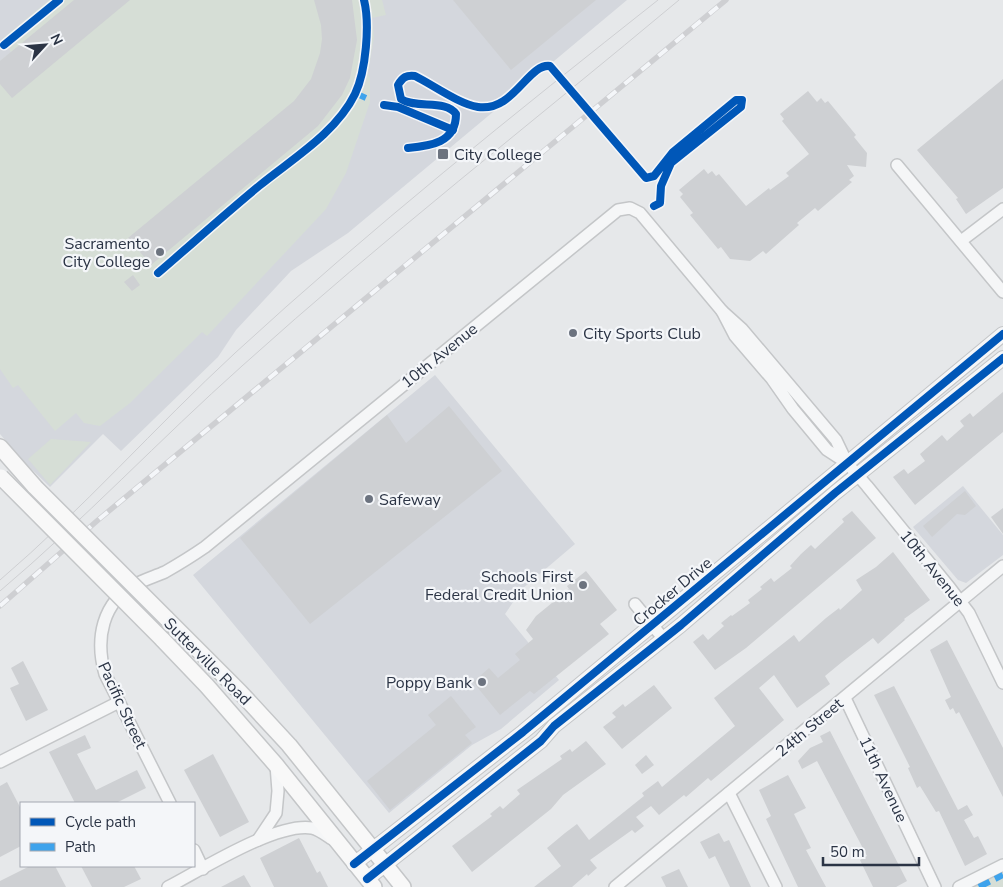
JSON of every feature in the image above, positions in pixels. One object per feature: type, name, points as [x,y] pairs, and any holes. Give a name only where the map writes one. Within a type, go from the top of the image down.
[{"type":"main road","name":"Sutterville Road","points":[[0,447],[34,487],[240,692],[289,745],[403,887]]},
{"type":"main road","name":"Sutterville Road","points":[[1,477],[207,686],[276,765],[370,883]]},
{"type":"street","points":[[897,165],[1003,292]]},
{"type":"street","name":"10th Avenue","points":[[136,584],[179,564],[205,548],[618,210],[630,208],[640,213],[722,311],[742,329],[836,440],[847,463],[969,613],[1003,683]]},
{"type":"street","points":[[961,241],[1003,209]]},
{"type":"street","name":"Crocker Drive","points":[[354,864],[523,732],[1003,334]]},
{"type":"street","name":"Crocker Drive","points":[[370,883],[385,864],[541,741],[554,726],[1003,358]]},
{"type":"street","name":"24th Street","points":[[615,887],[1003,566]]},
{"type":"street","name":"Pacific Street","points":[[136,584],[121,594],[111,606],[103,623],[99,642],[100,657],[105,674],[169,802]]},
{"type":"street","points":[[635,604],[663,638]]},
{"type":"street","name":"11th Avenue","points":[[845,698],[935,887]]},
{"type":"street","points":[[0,762],[119,702]]},
{"type":"street","points":[[258,840],[276,813],[278,791],[276,765]]},
{"type":"street","points":[[729,794],[776,887]]},
{"type":"street","points":[[168,887],[258,840],[295,828],[313,828],[338,842]]},
{"type":"street","points":[[195,852],[203,869]]},
{"type":"street","points":[[959,887],[1003,865]]},
{"type":"shaded area","name":"Sacramento City College","points":[[0,0],[627,0],[348,233],[291,271],[236,330],[218,357],[121,451],[103,434],[50,487],[22,460],[0,434]]},
{"type":"shaded area","name":"Sacramento City College","points":[[49,0],[382,0],[386,15],[372,18],[374,37],[368,73],[370,79],[370,102],[346,173],[326,209],[207,336],[202,332],[130,403],[100,426],[84,423],[76,413],[55,431],[18,385],[13,388],[0,369],[0,61],[11,52],[2,39]]},
{"type":"shaded area","points":[[435,375],[575,544],[522,589],[505,614],[559,680],[501,729],[472,745],[389,813],[193,575]]},
{"type":"shaded area","points":[[51,439],[91,442],[50,485],[28,459]]},
{"type":"shaded area","points":[[963,486],[1003,535],[1003,555],[966,583],[958,580],[913,527]]},
{"type":"shaded area","points":[[1003,871],[1003,887],[971,887]]},
{"type":"building","points":[[74,0],[130,0],[12,98],[0,84],[0,61]]},
{"type":"building","points":[[314,0],[352,0],[357,40],[350,78],[342,95],[318,126],[151,265],[128,238],[294,101],[311,79],[320,53],[322,39],[321,25]]},
{"type":"building","points":[[453,0],[596,0],[511,70]]},
{"type":"building","points":[[1003,79],[1003,188],[966,214],[956,199],[958,198],[917,150]]},
{"type":"building","points":[[808,91],[817,102],[821,98],[825,103],[828,101],[856,135],[854,137],[867,153],[866,167],[847,165],[854,176],[849,180],[852,182],[818,211],[815,208],[797,223],[799,225],[766,254],[763,251],[750,261],[730,259],[721,247],[718,249],[690,215],[693,213],[680,197],[683,194],[679,190],[704,169],[708,174],[712,171],[716,176],[719,174],[746,206],[769,188],[770,190],[789,176],[786,173],[809,154],[782,121],[784,119],[780,114]]},
{"type":"building","points":[[133,275],[140,285],[132,291],[124,282]]},
{"type":"building","points":[[1003,392],[1003,432],[915,505],[893,477],[904,469],[908,474],[925,461],[920,454],[942,435],[947,441],[964,426],[960,421],[970,413],[973,417]]},
{"type":"building","points":[[449,406],[502,471],[310,624],[240,538],[387,415],[406,443]]},
{"type":"building","points":[[965,491],[976,506],[965,515],[957,514],[932,537],[923,526]]},
{"type":"building","points":[[1003,508],[1003,534],[991,517]]},
{"type":"building","points":[[852,511],[876,538],[746,648],[715,670],[693,642],[703,634],[708,640],[724,626],[721,623],[750,603],[748,600],[762,589],[760,587],[771,578],[774,582],[792,568],[790,566],[811,545],[815,549],[844,522],[842,519]]},
{"type":"building","points":[[893,552],[930,600],[904,619],[878,644],[873,638],[842,662],[825,676],[830,684],[797,708],[774,675],[759,688],[784,720],[711,781],[708,778],[686,797],[684,795],[659,815],[651,806],[636,817],[644,826],[635,833],[632,830],[590,860],[597,868],[572,887],[534,887],[561,866],[547,848],[577,824],[589,840],[644,796],[642,793],[658,781],[662,787],[735,726],[714,698],[794,635],[799,642],[826,618],[839,608],[840,610],[862,590],[856,580],[876,567]]},
{"type":"building","points":[[586,571],[617,610],[600,624],[609,634],[534,694],[530,691],[500,715],[473,682],[489,668],[498,678],[520,660],[515,654],[533,639],[526,630],[536,616],[569,589],[567,586]]},
{"type":"building","points":[[947,640],[1003,748],[1003,797],[959,712],[956,714],[953,708],[950,710],[945,700],[951,697],[930,650]]},
{"type":"building","points":[[23,661],[48,710],[26,721],[10,688],[19,684],[11,668]]},
{"type":"building","points":[[654,685],[672,708],[622,749],[603,727],[616,717],[612,713],[623,704],[625,707]]},
{"type":"building","points":[[894,686],[958,810],[967,805],[973,815],[964,820],[974,838],[978,836],[987,854],[965,866],[939,811],[936,812],[920,786],[917,788],[908,768],[910,767],[874,695]]},
{"type":"building","points":[[451,696],[476,727],[465,735],[472,743],[390,810],[367,781],[436,725],[428,715]]},
{"type":"building","points":[[830,731],[907,881],[896,887],[873,887],[860,860],[867,856],[817,761],[802,769],[798,761],[810,748],[823,742],[820,736]]},
{"type":"building","points":[[85,735],[91,748],[77,754],[96,790],[137,770],[146,788],[118,802],[74,802],[49,752]]},
{"type":"building","points":[[586,741],[606,764],[563,795],[551,809],[472,872],[452,846],[492,816],[490,814],[500,806],[503,809],[520,794],[517,790],[562,759],[560,756],[570,749],[572,752]]},
{"type":"building","points":[[213,754],[249,822],[220,837],[184,770]]},
{"type":"building","points":[[646,755],[654,765],[642,774],[635,765]]},
{"type":"building","points":[[788,775],[806,808],[794,814],[811,848],[806,850],[826,887],[798,887],[766,819],[771,816],[759,790]]},
{"type":"building","points":[[7,782],[20,807],[20,847],[0,857],[0,786]]},
{"type":"building","points":[[719,833],[724,842],[729,840],[751,887],[730,887],[715,856],[709,859],[700,842]]},
{"type":"building","points":[[299,838],[317,873],[320,871],[328,887],[274,887],[260,858]]},
{"type":"building","points":[[28,867],[56,867],[66,887],[0,887],[0,881]]},
{"type":"building","points":[[82,867],[135,867],[141,879],[124,887],[92,887]]},
{"type":"building","points":[[679,869],[688,887],[666,887],[661,877]]},
{"type":"building","points":[[244,875],[251,887],[221,887]]},
{"type":"tram line","points":[[0,580],[90,496],[205,381],[286,307],[443,173],[658,0]]},
{"type":"tram line","points":[[0,591],[62,536],[212,394],[295,319],[349,272],[679,0]]},
{"type":"railway","points":[[0,606],[98,520],[726,0]]},
{"type":"marked path","points":[[355,93],[368,99]]},
{"type":"marked path","points":[[979,887],[1003,875]]},
{"type":"cycle path","points":[[4,45],[59,0]]},
{"type":"cycle path","points":[[158,273],[259,186],[312,145],[337,121],[347,108],[355,94],[362,73],[367,34],[364,0]]},
{"type":"cycle path","points":[[408,148],[433,144],[447,137],[455,124],[456,114],[451,109],[438,105],[407,102],[401,99],[398,85],[407,76],[415,76],[454,98],[471,105],[491,107],[511,95],[542,67],[550,66],[646,178],[654,176],[673,152],[736,100],[742,100],[741,107],[671,163],[661,186],[660,203],[654,206]]},
{"type":"cycle path","points":[[384,105],[398,107],[453,130]]},
{"type":"cycle path","points":[[354,864],[523,732],[1003,334]]},
{"type":"cycle path","points":[[367,879],[541,741],[554,726],[681,625],[835,493],[1003,358]]},
{"type":"place","name":"City College","points":[[443,154]]},
{"type":"place","name":"Sacramento City College","points":[[160,252]]},
{"type":"place","name":"City Sports Club","points":[[573,333]]},
{"type":"place","name":"Safeway","points":[[369,499]]},
{"type":"place","name":"Schools First Federal Credit Union","points":[[583,585]]},
{"type":"place","name":"Poppy Bank","points":[[482,682]]}]
